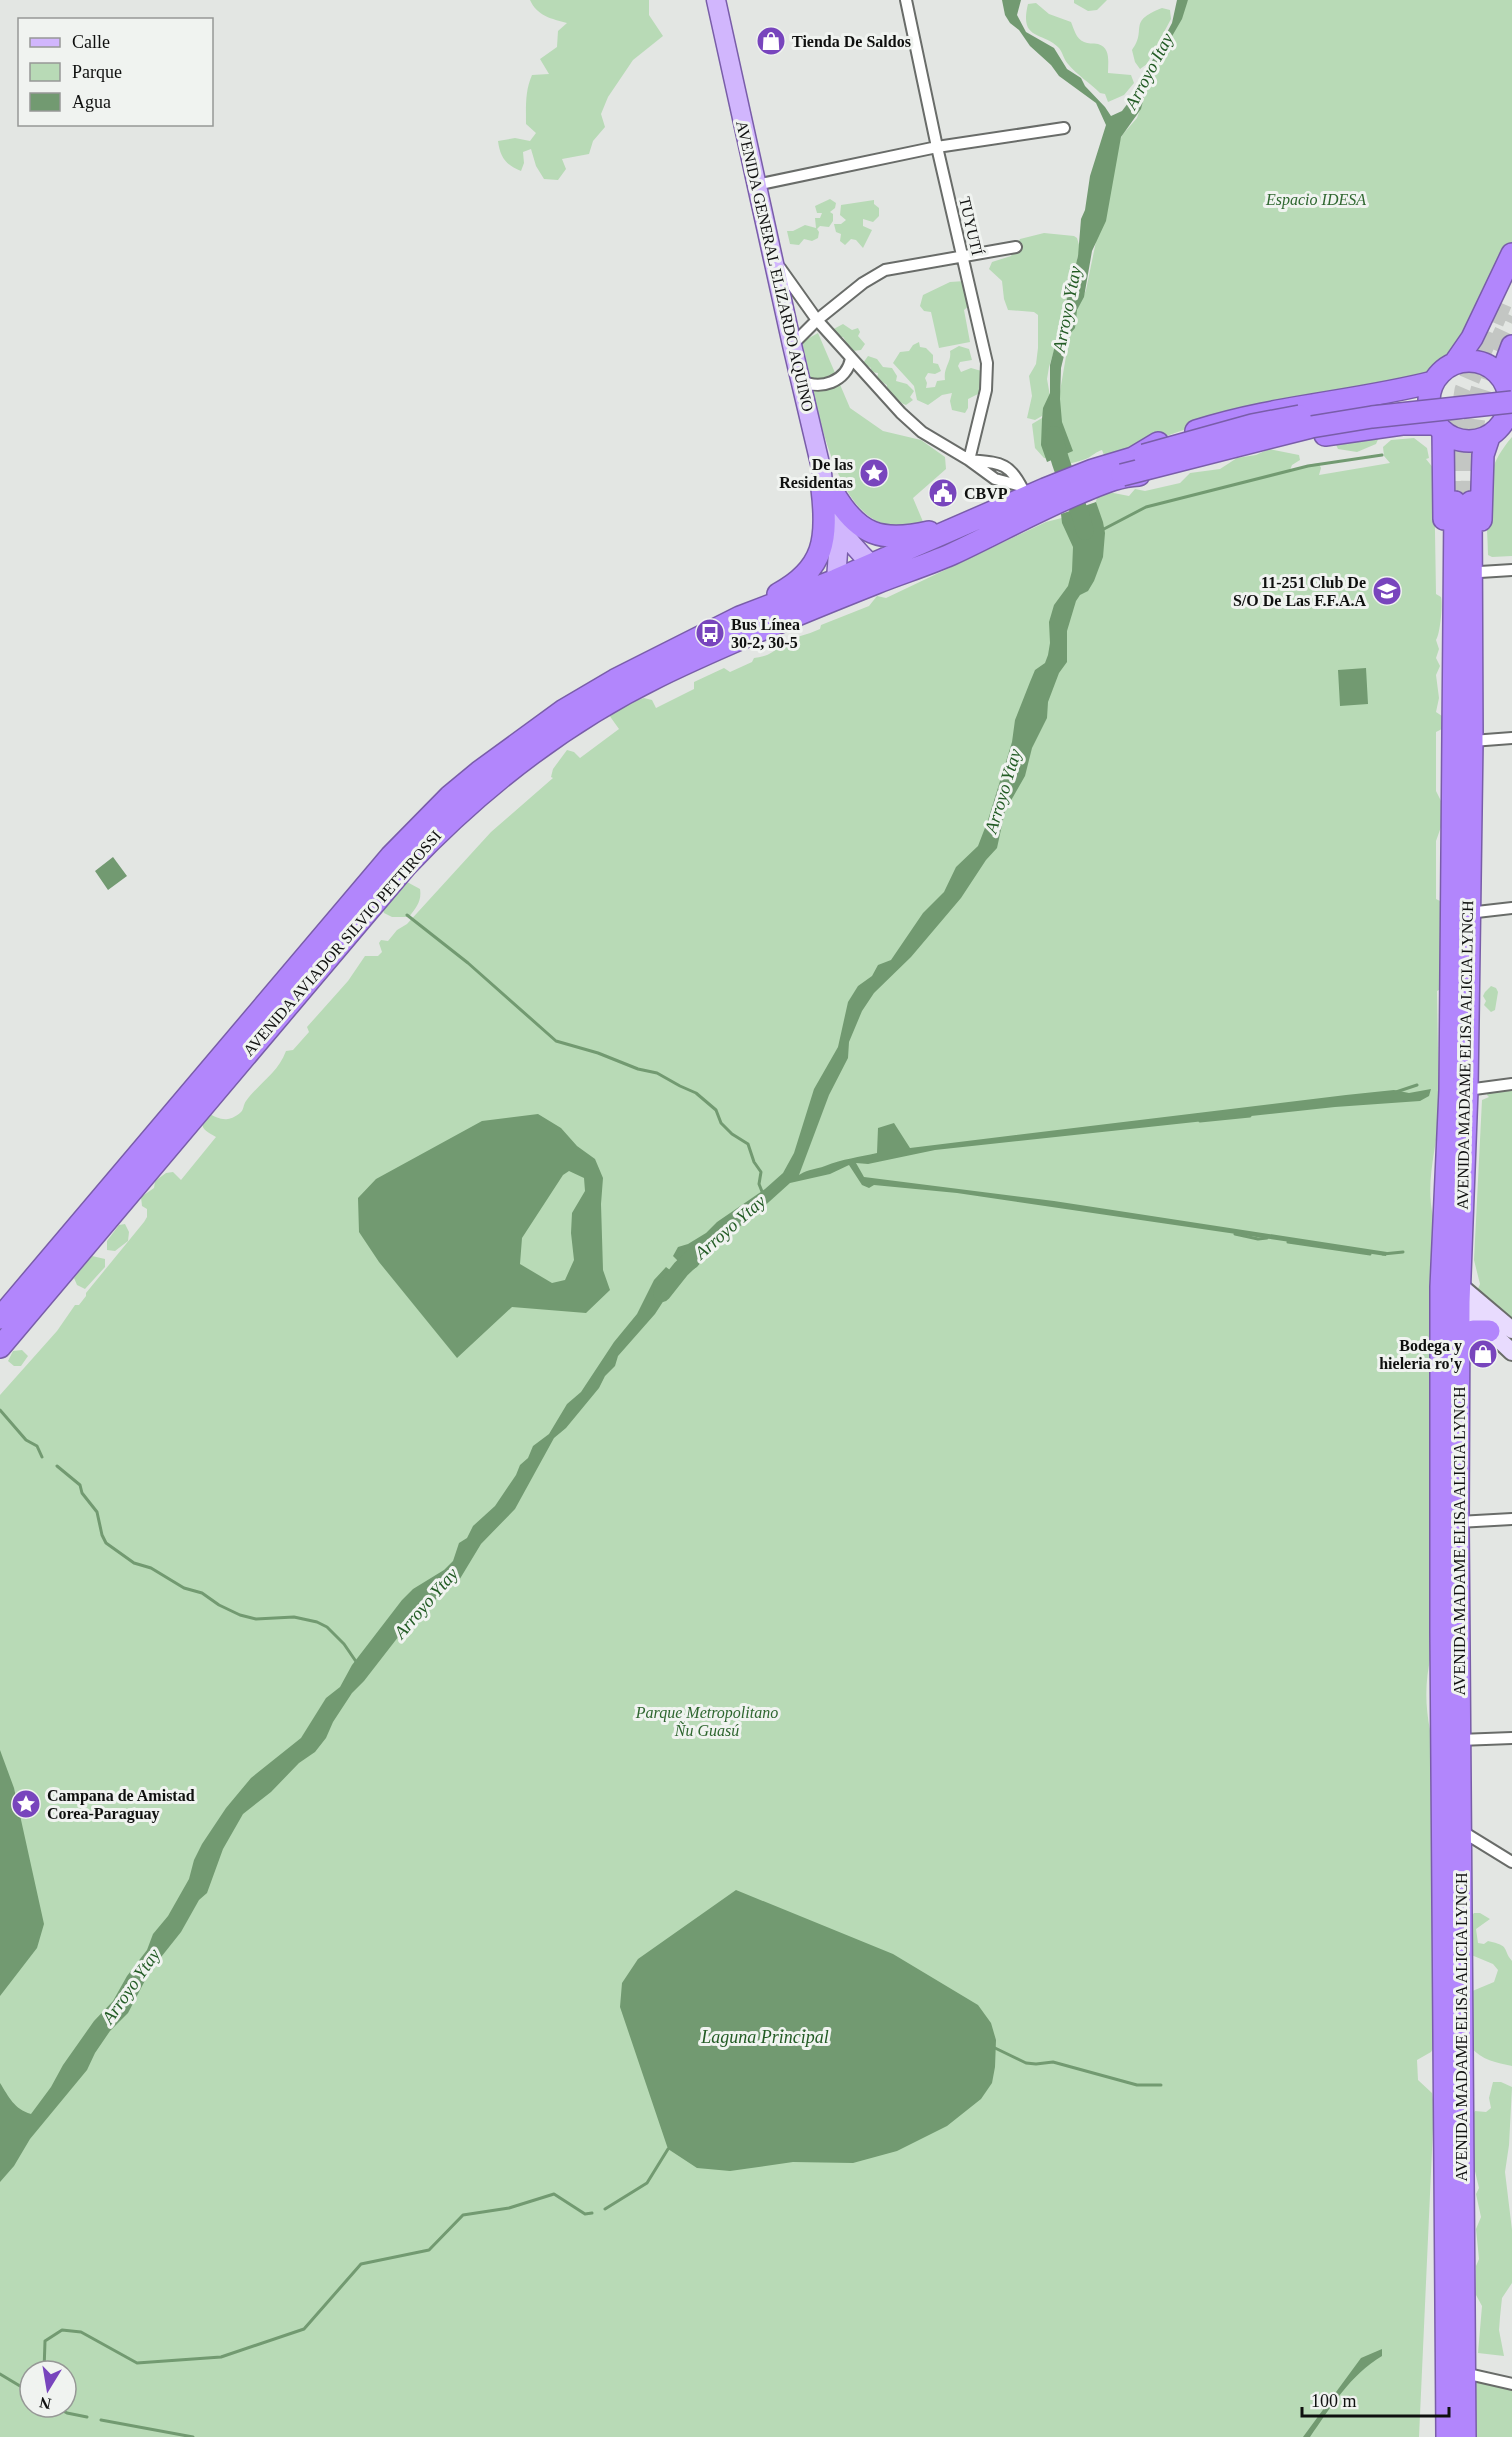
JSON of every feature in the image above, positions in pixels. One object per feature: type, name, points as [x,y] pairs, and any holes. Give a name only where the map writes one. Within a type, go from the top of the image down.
[{"type":"highway","points":[[1454,364],[1473,338],[1512,254]]},
{"type":"highway","points":[[1502,302],[1512,281]]},
{"type":"highway","points":[[1507,380],[1483,363],[1469,361],[1446,368],[1433,382],[1430,391],[1429,408],[1439,428],[1443,464],[1446,724],[1463,742],[1478,724],[1483,455],[1502,425],[1510,400],[1507,380],[1512,346]]},
{"type":"highway","name":"AVENIDA AVIADOR SILVIO PETTIROSSI","points":[[0,1318],[373,877],[450,796],[507,750],[572,705],[689,641],[740,617],[872,565],[969,534],[1036,494],[1113,472],[1252,425],[1507,380]]},
{"type":"highway","points":[[1113,472],[1156,444],[1225,422],[1312,404],[1401,391],[1433,382]]},
{"type":"highway","name":"AVENIDA AVIADOR SILVIO PETTIROSSI","points":[[1113,472],[1311,427],[1372,417],[1512,402]]},
{"type":"highway","points":[[1402,424],[1439,428],[1460,441],[1480,440],[1502,425]]},
{"type":"highway","points":[[1113,472],[1164,472],[1279,444],[1402,424],[1413,425],[1433,437],[1439,446],[1443,464]]},
{"type":"highway","points":[[826,484],[845,513],[863,527],[885,536],[969,534]]},
{"type":"highway","points":[[740,617],[787,589],[816,561],[826,528],[826,484]]},
{"type":"highway","name":"AVENIDA MADAME ELISA ALICIA LYNCH","points":[[1447,2437],[1454,2373],[1460,1830],[1458,1351],[1467,1090],[1468,913],[1463,742],[1463,502]]},
{"type":"highway","name":"AVENIDA AVIADOR SILVIO PETTIROSSI","points":[[0,1347],[406,866],[491,784],[545,743],[599,709],[694,660],[875,583],[951,554],[969,534]]},
{"type":"highway","points":[[694,660],[717,646],[827,595],[836,580]]},
{"type":"highway","name":"AVENIDA MADAME ELISA ALICIA LYNCH","points":[[1463,742],[1441,1287],[1440,1532],[1445,2301],[1465,2437]]},
{"type":"highway","points":[[1445,1208],[1451,1227],[1448,1292],[1459,1294]]},
{"type":"highway","points":[[1458,1351],[1464,1339],[1473,1331],[1489,1330]]},
{"type":"main road","name":"AVENIDA GENERAL ELIZARDO AQUINO","points":[[716,0],[800,380],[826,484],[838,507],[840,529],[836,580]]},
{"type":"main road","points":[[840,529],[872,565]]},
{"type":"main road","points":[[1459,1294],[1512,1330]]},
{"type":"main road","points":[[1459,1294],[1489,1330],[1512,1351]]},
{"type":"street","name":"TUYUTÍ","points":[[906,0],[987,363],[986,390],[969,459]]},
{"type":"street","points":[[756,185],[937,147],[1064,128]]},
{"type":"street","points":[[792,345],[817,320],[863,283],[885,270],[1016,247]]},
{"type":"street","points":[[771,255],[817,320],[901,413],[922,432],[969,459],[995,479],[1036,494]]},
{"type":"street","points":[[800,380],[819,386],[830,383],[847,370],[851,358]]},
{"type":"street","points":[[969,459],[1000,463],[1036,494]]},
{"type":"street","points":[[1480,572],[1512,570]]},
{"type":"street","points":[[1463,742],[1512,738]]},
{"type":"street","points":[[1468,913],[1512,908]]},
{"type":"street","points":[[1467,1090],[1512,1084]]},
{"type":"street","points":[[1458,1522],[1512,1519]]},
{"type":"street","points":[[1459,1740],[1512,1738]]},
{"type":"street","points":[[1460,1830],[1512,1862]]},
{"type":"street","points":[[1454,2373],[1512,2384]]},
{"type":"green space","points":[[530,0],[649,0],[649,15],[663,36],[633,60],[608,97],[601,114],[605,127],[593,141],[589,154],[562,159],[566,169],[558,180],[544,179],[536,166],[531,149],[523,152],[524,163],[521,171],[511,166],[502,156],[498,141],[515,138],[530,141],[536,133],[526,124],[528,87],[532,75],[549,74],[540,59],[557,47],[558,31],[567,23],[541,13]]},
{"type":"green space","points":[[1074,0],[1107,0],[1097,10],[1088,11],[1074,3]]},
{"type":"green space","name":"Espacio IDESA","points":[[1188,0],[1512,0],[1512,245],[1455,354],[1435,372],[1207,422],[1064,471],[1104,455],[1102,450],[1086,459],[1062,466],[1059,459],[1044,458],[1035,448],[1032,424],[1057,409],[1072,321],[1086,290],[1115,149],[1123,134],[1137,118],[1160,53]]},
{"type":"green space","points":[[1036,3],[1049,14],[1071,22],[1081,41],[1102,46],[1108,56],[1108,73],[1131,75],[1134,83],[1124,95],[1108,102],[1105,94],[1100,93],[1072,68],[1059,48],[1029,30],[1026,16],[1028,4]]},
{"type":"green space","points":[[1162,8],[1170,10],[1171,19],[1147,64],[1140,69],[1135,62],[1132,50],[1141,22],[1151,13]]},
{"type":"green space","points":[[830,199],[836,203],[835,208],[830,212],[833,214],[833,221],[829,227],[820,226],[817,229],[818,238],[812,241],[804,239],[799,245],[790,244],[787,231],[793,231],[805,225],[816,228],[815,218],[820,218],[822,213],[817,213],[815,206]]},
{"type":"green space","points":[[874,200],[874,204],[879,208],[879,216],[873,222],[863,219],[863,226],[872,230],[863,248],[856,240],[851,239],[845,245],[840,241],[841,234],[836,232],[834,224],[841,224],[846,220],[840,215],[841,205]]},
{"type":"green space","points":[[1044,233],[1074,236],[1080,248],[1049,367],[1047,379],[1050,396],[1042,416],[1035,420],[1027,418],[1032,396],[1029,376],[1036,364],[1038,348],[1038,315],[1034,312],[1008,310],[1002,281],[989,269],[992,262],[1011,256],[1020,239]]},
{"type":"green space","points":[[965,281],[970,305],[964,310],[970,342],[939,348],[931,312],[924,311],[920,306],[923,295],[950,282]]},
{"type":"green space","points":[[843,324],[852,330],[858,328],[860,332],[858,336],[865,344],[861,350],[852,351],[843,337],[835,337],[830,331]]},
{"type":"green space","points":[[818,333],[850,408],[883,431],[921,440],[945,457],[946,469],[913,498],[924,524],[901,527],[879,522],[862,510],[848,492],[836,469],[827,442],[802,342]]},
{"type":"green space","points":[[919,342],[920,347],[926,348],[933,355],[933,363],[938,364],[941,371],[935,374],[928,373],[925,378],[926,388],[935,387],[937,381],[945,380],[950,351],[959,346],[969,349],[972,360],[960,362],[958,366],[961,372],[971,368],[985,372],[980,393],[968,399],[968,408],[965,413],[952,410],[950,401],[952,393],[942,395],[928,405],[917,400],[914,386],[893,363],[900,352],[909,351]]},
{"type":"green space","points":[[868,356],[877,359],[883,367],[892,368],[897,376],[896,381],[907,384],[914,391],[910,397],[913,400],[906,405],[887,390],[887,385],[877,379],[878,373],[871,372],[871,368],[863,363]]},
{"type":"green space","points":[[1380,435],[1376,444],[1357,452],[1338,449],[1333,438]]},
{"type":"green space","points":[[1512,437],[1512,556],[1492,557],[1488,555],[1487,492],[1494,465]]},
{"type":"green space","name":"Parque Metropolitano Ñu Guasú","points":[[1414,438],[1427,448],[1429,458],[1426,459],[1434,469],[1436,594],[1441,597],[1442,606],[1436,640],[1439,649],[1436,658],[1440,666],[1436,675],[1439,698],[1436,712],[1445,718],[1444,728],[1436,732],[1436,791],[1444,807],[1442,824],[1436,841],[1436,899],[1442,902],[1447,931],[1440,939],[1443,988],[1437,991],[1439,1114],[1430,1190],[1433,1216],[1431,1656],[1426,1693],[1430,1730],[1436,2044],[1431,2052],[1417,2060],[1418,2080],[1432,2093],[1434,2106],[1419,2437],[0,2437],[0,1395],[57,1331],[75,1305],[79,1305],[86,1293],[144,1222],[147,1209],[142,1206],[141,1197],[154,1188],[155,1181],[166,1173],[173,1172],[181,1180],[216,1137],[203,1127],[203,1117],[210,1114],[221,1119],[229,1119],[241,1112],[246,1101],[274,1071],[286,1051],[293,1050],[309,1032],[307,1027],[348,981],[365,956],[378,956],[382,952],[379,943],[381,940],[388,941],[397,930],[407,924],[491,832],[553,778],[551,777],[553,769],[567,750],[574,752],[580,758],[619,729],[609,715],[613,708],[644,698],[652,700],[656,708],[694,689],[694,682],[724,668],[730,672],[752,662],[754,658],[769,654],[781,643],[820,629],[821,625],[869,606],[877,596],[886,598],[1046,522],[1093,510],[1097,498],[1103,491],[1129,496],[1135,489],[1145,491],[1180,483],[1190,473],[1220,469],[1237,458],[1256,455],[1269,449],[1299,455],[1300,460],[1292,465],[1290,470],[1319,464],[1321,468],[1319,475],[1390,463],[1384,456],[1383,447],[1391,440]]},
{"type":"green space","points":[[407,882],[420,889],[419,901],[414,911],[409,917],[392,917],[384,913],[381,903]]},
{"type":"green space","points":[[1491,986],[1498,992],[1495,1010],[1491,1012],[1484,1005],[1486,1001],[1483,996]]},
{"type":"green space","points":[[1512,1089],[1512,1319],[1477,1291],[1480,1284],[1474,1260],[1482,1100],[1489,1097],[1488,1091]]},
{"type":"green space","points":[[125,1224],[129,1232],[128,1241],[115,1251],[107,1250],[107,1241],[119,1225]]},
{"type":"green space","points":[[92,1256],[105,1259],[105,1267],[85,1289],[77,1285],[74,1278]]},
{"type":"green space","points":[[22,1350],[28,1356],[21,1366],[14,1366],[8,1361],[13,1351]]},
{"type":"green space","points":[[1474,1913],[1480,1913],[1490,1919],[1476,1929],[1478,1943],[1484,1944],[1488,1941],[1503,1946],[1512,1961],[1512,2066],[1484,2058],[1471,2047],[1470,1992],[1494,1982],[1498,1970],[1493,1964],[1469,1954],[1470,1917]]},
{"type":"green space","points":[[1493,2082],[1501,2082],[1512,2087],[1505,2172],[1512,2230],[1512,2283],[1502,2298],[1499,2330],[1504,2356],[1478,2353],[1482,2306],[1476,2295],[1476,2266],[1479,2259],[1476,2229],[1481,2217],[1476,2194],[1479,2188],[1465,2129],[1475,2111],[1486,2112],[1491,2108],[1489,2098]]},
{"type":"green space","points":[[1481,2381],[1512,2389],[1512,2437],[1473,2437],[1472,2383]]},
{"type":"water","name":"Arroyo Itay","points":[[1002,0],[1021,0],[1017,15],[1026,32],[1054,48],[1067,69],[1081,78],[1085,86],[1111,116],[1122,111],[1134,95],[1172,23],[1177,0],[1188,0],[1182,19],[1153,69],[1151,84],[1146,89],[1141,109],[1121,137],[1106,221],[1092,251],[1084,297],[1077,310],[1075,328],[1069,335],[1061,368],[1062,422],[1073,451],[1047,462],[1041,445],[1043,408],[1050,393],[1050,365],[1078,256],[1081,219],[1085,210],[1090,176],[1106,125],[1096,103],[1059,76],[1051,65],[1030,46],[1019,30],[1010,23],[1005,15]]},
{"type":"water","points":[[1096,502],[1105,533],[1103,557],[1088,591],[1080,595],[1076,601],[1067,631],[1067,662],[1059,673],[1048,702],[1047,718],[1032,748],[1025,776],[1005,811],[997,848],[986,860],[961,898],[911,957],[874,993],[862,1011],[849,1042],[848,1058],[829,1095],[799,1175],[809,1170],[877,1153],[878,1128],[894,1123],[910,1148],[1346,1095],[1394,1090],[1409,1093],[1431,1089],[1429,1096],[1420,1101],[1335,1107],[935,1150],[868,1164],[856,1163],[864,1177],[1054,1201],[1387,1252],[1386,1256],[957,1193],[874,1185],[869,1188],[862,1185],[849,1165],[830,1174],[790,1183],[734,1231],[723,1235],[697,1267],[689,1272],[673,1256],[678,1247],[706,1233],[717,1222],[765,1189],[783,1173],[794,1153],[814,1089],[838,1047],[848,1002],[858,986],[872,976],[878,965],[891,960],[923,913],[944,892],[956,867],[978,846],[1012,742],[1015,720],[1035,670],[1045,663],[1048,655],[1049,622],[1054,605],[1068,586],[1072,571],[1073,547],[1062,523],[1061,514]]},
{"type":"water","points":[[1366,668],[1368,704],[1340,706],[1338,670]]},
{"type":"water","points":[[113,857],[127,876],[108,890],[95,871]]},
{"type":"water","points":[[538,1114],[561,1128],[577,1146],[595,1159],[603,1178],[601,1204],[603,1270],[610,1290],[586,1313],[512,1307],[457,1358],[379,1262],[359,1232],[358,1198],[376,1179],[482,1121]],"holes":[[[569,1171],[584,1178],[585,1191],[572,1213],[571,1233],[574,1260],[565,1280],[552,1283],[520,1264],[522,1238],[563,1175]]]},
{"type":"water","points":[[666,1267],[683,1280],[670,1291],[655,1314],[618,1356],[615,1366],[605,1376],[599,1388],[566,1428],[554,1438],[515,1509],[481,1544],[458,1582],[431,1603],[402,1632],[352,1693],[333,1722],[326,1738],[315,1752],[299,1763],[271,1792],[243,1814],[223,1849],[207,1893],[199,1900],[181,1932],[150,1971],[128,2013],[110,2031],[87,2070],[30,2139],[14,2166],[0,2182],[0,2083],[16,2106],[31,2114],[94,2021],[113,2001],[127,1976],[147,1950],[153,1934],[168,1916],[189,1879],[194,1860],[202,1844],[226,1808],[251,1778],[301,1738],[326,1698],[340,1687],[352,1665],[402,1600],[413,1589],[444,1570],[453,1561],[459,1543],[467,1538],[473,1526],[495,1506],[520,1465],[528,1458],[533,1446],[549,1434],[567,1404],[581,1392],[614,1342],[637,1314],[654,1280]]},
{"type":"water","points":[[0,1750],[14,1788],[44,1924],[37,1948],[0,1996]]},
{"type":"water","name":"Laguna Principal","points":[[736,1890],[893,1954],[978,2005],[991,2023],[996,2040],[992,2083],[981,2099],[947,2126],[897,2151],[853,2163],[793,2162],[730,2171],[697,2168],[668,2149],[620,2007],[622,1983],[638,1959]]},
{"type":"water","points":[[1382,2349],[1382,2356],[1360,2372],[1351,2382],[1310,2437],[1303,2437],[1361,2358]]},
{"type":"waterway","name":"Arroyo Ytay","points":[[1054,435],[1085,531]]},
{"type":"waterway","points":[[1102,530],[1146,507],[1308,466],[1382,455]]},
{"type":"waterway","points":[[407,915],[468,963],[556,1041],[598,1053],[638,1069],[657,1073],[696,1093],[716,1110],[721,1123],[732,1134],[748,1144],[754,1162],[761,1172],[759,1184],[763,1194]]},
{"type":"waterway","points":[[1396,1092],[1417,1085]]},
{"type":"waterway","points":[[1200,1121],[1250,1116]]},
{"type":"waterway","points":[[1235,1234],[1258,1239],[1267,1238]]},
{"type":"waterway","points":[[1288,1242],[1370,1254]]},
{"type":"waterway","name":"Arroyo Ytay","points":[[662,1293],[681,1269],[702,1249]]},
{"type":"waterway","points":[[1383,1254],[1403,1252]]},
{"type":"waterway","points":[[0,1410],[26,1440],[37,1446],[42,1457]]},
{"type":"waterway","points":[[57,1466],[80,1485],[82,1493],[97,1512],[106,1543],[134,1563],[151,1568],[184,1588],[202,1593],[219,1605],[240,1615],[256,1619],[294,1617],[317,1622],[327,1627],[344,1644],[357,1663]]},
{"type":"waterway","points":[[995,2048],[1026,2063],[1053,2062],[1137,2085],[1161,2085]]},
{"type":"waterway","points":[[605,2209],[647,2183],[668,2149]]},
{"type":"waterway","points":[[44,2359],[45,2341],[62,2330],[81,2332],[137,2363],[221,2357],[304,2329],[361,2264],[429,2250],[463,2215],[509,2208],[554,2194],[585,2214],[592,2213]]},
{"type":"waterway","points":[[0,2374],[18,2385]]},
{"type":"waterway","points":[[78,2415],[87,2417]]},
{"type":"waterway","points":[[101,2420],[193,2437]]},
{"type":"tunnel","points":[[1455,502],[1455,456],[1465,390],[1502,302]]},
{"type":"tunnel","points":[[1471,502],[1472,445],[1477,404],[1495,352],[1512,316]]},
{"type":"place","name":"Tienda De Saldos","points":[[771,41]]},
{"type":"place","name":"De las Residentas","points":[[874,473]]},
{"type":"place","name":"CBVP","points":[[943,493]]},
{"type":"place","name":"11-251 Club De S/O De Las F.F.A.A","points":[[1387,591]]},
{"type":"place","name":"Bus Línea 30-2, 30-5","points":[[710,633]]},
{"type":"place","name":"Bodega y hieleria ro'y","points":[[1483,1354]]},
{"type":"place","name":"Campana de Amistad Corea-Paraguay","points":[[26,1804]]}]
